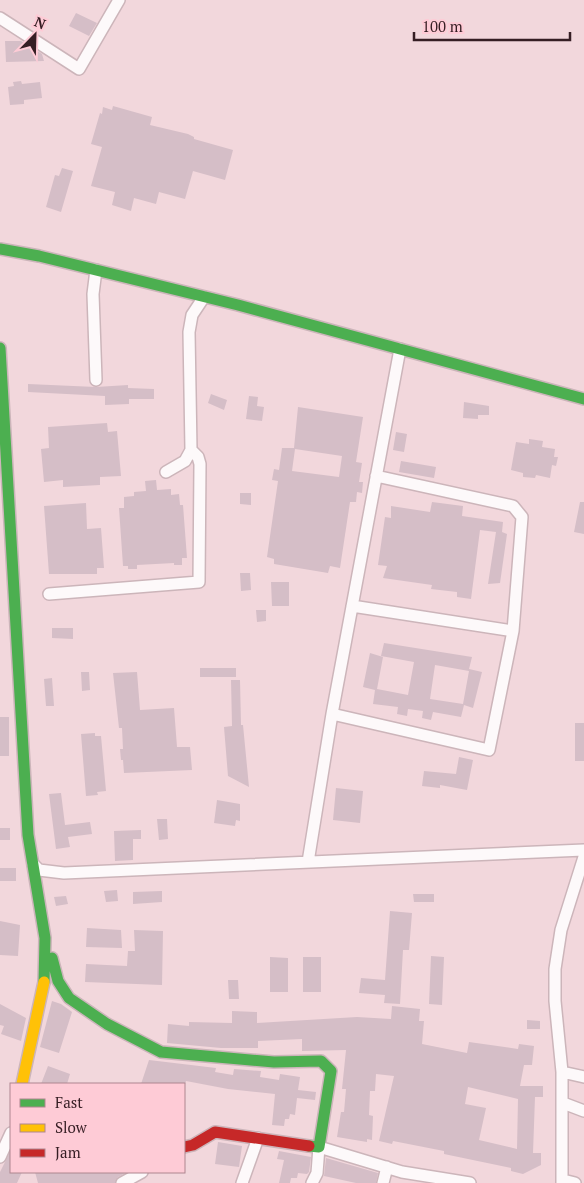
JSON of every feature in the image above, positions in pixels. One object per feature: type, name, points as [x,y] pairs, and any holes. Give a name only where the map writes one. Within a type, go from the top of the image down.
[{"type":"street","points":[[0,18],[79,69],[119,0]]},
{"type":"street","points":[[0,249],[40,256],[204,297],[584,399]]},
{"type":"street","points":[[96,270],[93,294],[96,380]]},
{"type":"street","points":[[166,472],[185,461],[191,450],[189,332],[192,315],[204,297]]},
{"type":"street","points":[[0,348],[29,848],[46,936],[58,981],[69,998],[107,1024],[160,1052],[199,1057],[274,1062],[321,1061],[327,1065],[331,1070],[317,1172],[312,1183]]},
{"type":"street","points":[[308,862],[332,714],[400,349]]},
{"type":"street","points":[[49,594],[199,582],[200,464],[198,456],[191,450]]},
{"type":"street","points":[[332,714],[490,750],[513,631],[522,517],[513,506],[376,476]]},
{"type":"street","points":[[352,606],[513,631]]},
{"type":"street","points":[[33,864],[40,870],[64,873],[584,850]]},
{"type":"street","points":[[575,1183],[562,1181],[562,1072],[555,1001],[555,969],[562,930],[584,857]]},
{"type":"street","points":[[22,1083],[46,973],[46,936]]},
{"type":"street","points":[[562,1072],[584,1077]]},
{"type":"street","points":[[563,1103],[584,1111]]},
{"type":"street","points":[[185,1147],[193,1145],[215,1132],[319,1147],[402,1172],[470,1183]]},
{"type":"street","points":[[0,1157],[10,1135]]},
{"type":"street","points":[[242,1183],[258,1138]]},
{"type":"street","points":[[383,1183],[388,1167]]},
{"type":"street","points":[[122,1183],[140,1173]]},
{"type":"building","points":[[76,13],[97,23],[89,36],[69,26]]},
{"type":"building","points":[[5,41],[21,41],[42,54],[44,61],[6,62]]},
{"type":"building","points":[[21,81],[22,84],[40,82],[42,98],[24,100],[24,104],[10,105],[8,87],[14,86],[13,82]]},
{"type":"building","points":[[113,106],[152,117],[150,125],[188,134],[194,137],[194,139],[233,150],[225,180],[193,171],[185,199],[159,192],[156,204],[134,198],[131,211],[112,205],[115,192],[91,186],[102,147],[91,144],[103,107],[112,110]]},
{"type":"building","points":[[62,168],[73,171],[61,212],[46,207],[55,175],[59,176]]},
{"type":"building","points":[[28,384],[96,387],[128,385],[128,388],[154,389],[154,399],[129,399],[129,404],[105,405],[105,396],[28,392]]},
{"type":"building","points":[[211,394],[227,400],[224,410],[208,403]]},
{"type":"building","points":[[249,396],[258,397],[257,406],[264,407],[262,421],[246,419]]},
{"type":"building","points":[[464,402],[489,406],[489,415],[478,415],[478,419],[463,418]]},
{"type":"building","points":[[298,407],[363,417],[356,462],[362,463],[359,482],[363,482],[362,493],[357,492],[356,502],[350,502],[340,568],[330,566],[328,573],[274,564],[274,559],[267,557],[278,481],[272,480],[274,469],[279,470],[282,448],[294,448]],"holes":[[[295,449],[342,456],[339,477],[292,471]]]},
{"type":"building","points":[[107,423],[108,432],[117,431],[121,476],[100,477],[100,485],[63,487],[63,480],[44,482],[41,449],[49,448],[48,427]]},
{"type":"building","points":[[396,432],[407,434],[404,452],[393,450]]},
{"type":"building","points":[[529,439],[543,441],[542,447],[555,449],[554,457],[558,457],[556,466],[552,465],[550,478],[536,475],[535,478],[523,477],[523,473],[511,470],[516,442],[529,444]]},
{"type":"building","points":[[401,461],[436,467],[434,478],[399,472]]},
{"type":"building","points":[[156,480],[157,490],[171,489],[171,495],[179,494],[180,505],[183,505],[187,558],[182,558],[182,565],[174,565],[174,563],[137,565],[137,569],[128,569],[128,566],[123,566],[119,508],[124,508],[124,497],[134,496],[134,492],[146,491],[145,481]]},
{"type":"building","points":[[240,493],[251,493],[251,505],[240,504]]},
{"type":"building","points":[[432,502],[463,506],[462,516],[503,522],[502,532],[507,534],[500,583],[488,584],[496,532],[480,530],[471,599],[457,597],[457,592],[431,589],[432,585],[383,578],[387,566],[378,565],[385,517],[391,518],[391,506],[430,512]]},
{"type":"building","points":[[580,502],[584,502],[584,534],[574,532]]},
{"type":"building","points":[[86,503],[87,529],[101,528],[104,568],[97,568],[97,574],[49,574],[44,506]]},
{"type":"building","points":[[240,573],[250,573],[251,590],[241,591]]},
{"type":"building","points":[[271,582],[289,582],[289,606],[272,606]]},
{"type":"building","points":[[256,610],[266,610],[266,621],[257,622]]},
{"type":"building","points":[[52,628],[73,628],[73,639],[52,638]]},
{"type":"building","points":[[384,643],[472,657],[469,669],[482,672],[473,708],[464,705],[461,717],[433,712],[431,720],[422,718],[423,711],[408,709],[407,716],[397,714],[398,707],[373,704],[375,690],[363,687],[370,653],[383,657],[377,689],[408,695],[414,662],[381,656]],"holes":[[[435,665],[469,671],[463,704],[430,699]]]},
{"type":"building","points":[[200,668],[236,668],[236,677],[200,677]]},
{"type":"building","points":[[81,672],[89,672],[90,690],[82,691]]},
{"type":"building","points":[[137,672],[140,710],[174,708],[177,747],[190,747],[192,770],[124,773],[120,749],[123,749],[122,728],[119,728],[113,673]]},
{"type":"building","points":[[52,678],[54,706],[46,706],[44,679]]},
{"type":"building","points":[[231,680],[240,680],[241,725],[243,725],[249,787],[228,776],[224,727],[232,726]]},
{"type":"building","points":[[0,717],[9,717],[9,756],[0,756]]},
{"type":"building","points":[[575,723],[584,723],[584,761],[575,761]]},
{"type":"building","points":[[95,733],[95,736],[101,736],[106,791],[97,792],[98,795],[86,796],[81,734]]},
{"type":"building","points":[[459,757],[473,760],[467,790],[440,785],[440,788],[422,786],[424,771],[456,774]]},
{"type":"building","points":[[336,788],[363,791],[360,823],[333,820]]},
{"type":"building","points":[[61,793],[65,825],[90,822],[92,834],[68,837],[70,847],[56,849],[49,794]]},
{"type":"building","points":[[217,800],[240,804],[240,821],[236,820],[235,826],[214,823]]},
{"type":"building","points":[[157,819],[167,819],[168,839],[159,840]]},
{"type":"building","points":[[0,828],[10,828],[10,840],[0,840]]},
{"type":"building","points":[[141,830],[141,839],[133,839],[133,860],[115,861],[114,831]]},
{"type":"building","points":[[0,868],[16,868],[16,881],[0,881]]},
{"type":"building","points":[[117,890],[118,901],[106,902],[104,891]]},
{"type":"building","points":[[162,891],[162,902],[133,904],[133,892]]},
{"type":"building","points":[[413,894],[434,894],[434,902],[414,902]]},
{"type":"building","points":[[66,896],[68,904],[56,906],[54,897]]},
{"type":"building","points":[[390,911],[412,913],[409,950],[403,950],[400,1004],[384,1003],[385,995],[359,993],[361,978],[385,980]]},
{"type":"building","points":[[0,921],[20,925],[18,956],[0,955]]},
{"type":"building","points":[[87,928],[121,930],[122,948],[86,947]]},
{"type":"building","points":[[134,930],[163,931],[162,985],[85,982],[86,964],[127,966],[128,951],[135,951]]},
{"type":"building","points":[[431,956],[444,957],[442,1005],[429,1004]]},
{"type":"building","points":[[270,957],[288,958],[288,992],[270,992]]},
{"type":"building","points":[[303,957],[321,957],[321,992],[303,992]]},
{"type":"building","points":[[228,980],[238,980],[239,999],[229,999]]},
{"type":"building","points":[[52,1001],[61,1004],[72,1012],[59,1053],[40,1047]]},
{"type":"building","points":[[0,1004],[26,1018],[21,1041],[1,1034],[4,1026],[0,1025]]},
{"type":"building","points":[[392,1006],[420,1009],[419,1021],[424,1021],[422,1044],[467,1053],[469,1042],[518,1049],[519,1044],[534,1046],[532,1065],[524,1065],[520,1086],[543,1086],[543,1097],[535,1097],[533,1153],[541,1153],[541,1165],[523,1174],[511,1171],[511,1168],[444,1154],[444,1151],[393,1141],[392,1144],[379,1141],[394,1076],[376,1074],[375,1091],[370,1091],[369,1115],[373,1116],[372,1140],[367,1139],[367,1142],[337,1137],[341,1112],[344,1112],[346,1089],[342,1089],[346,1050],[302,1051],[302,1039],[258,1041],[258,1048],[221,1048],[167,1043],[168,1024],[189,1026],[189,1022],[232,1023],[232,1011],[257,1012],[257,1023],[357,1017],[391,1019]],"holes":[[[468,1087],[518,1099],[517,1149],[479,1140],[486,1108],[465,1104]]]},
{"type":"building","points":[[527,1020],[540,1021],[540,1029],[527,1029]]},
{"type":"building","points":[[149,1060],[216,1068],[215,1072],[233,1075],[234,1069],[261,1071],[260,1077],[279,1080],[280,1074],[300,1077],[298,1090],[316,1092],[315,1100],[297,1098],[295,1115],[290,1114],[289,1119],[285,1119],[284,1126],[272,1125],[275,1094],[228,1089],[186,1081],[185,1084],[141,1083]]},
{"type":"building","points":[[48,1066],[70,1074],[67,1083],[41,1083]]},
{"type":"building","points":[[218,1142],[242,1146],[239,1167],[215,1164]]},
{"type":"building","points":[[279,1151],[311,1157],[309,1172],[307,1174],[298,1173],[297,1178],[291,1178],[290,1183],[279,1183],[284,1160],[277,1159]]},
{"type":"building","points":[[10,1152],[10,1173],[22,1173],[17,1183],[0,1183],[0,1172]]},
{"type":"building","points":[[326,1158],[378,1173],[376,1183],[356,1183],[324,1176]]},
{"type":"building","points":[[35,1173],[125,1173],[118,1177],[115,1183],[38,1183]]},
{"type":"traffic: fast","points":[[0,249],[39,256],[238,305],[584,399]]},
{"type":"traffic: fast","points":[[0,348],[28,835],[45,938],[44,982]]},
{"type":"traffic: fast","points":[[52,958],[58,981],[69,998],[107,1024],[161,1052],[274,1062],[321,1061],[331,1071],[319,1147],[309,1146]]},
{"type":"traffic: slow","points":[[22,1083],[44,982]]},
{"type":"traffic: jam","points":[[185,1147],[193,1145],[215,1132],[309,1146]]}]
